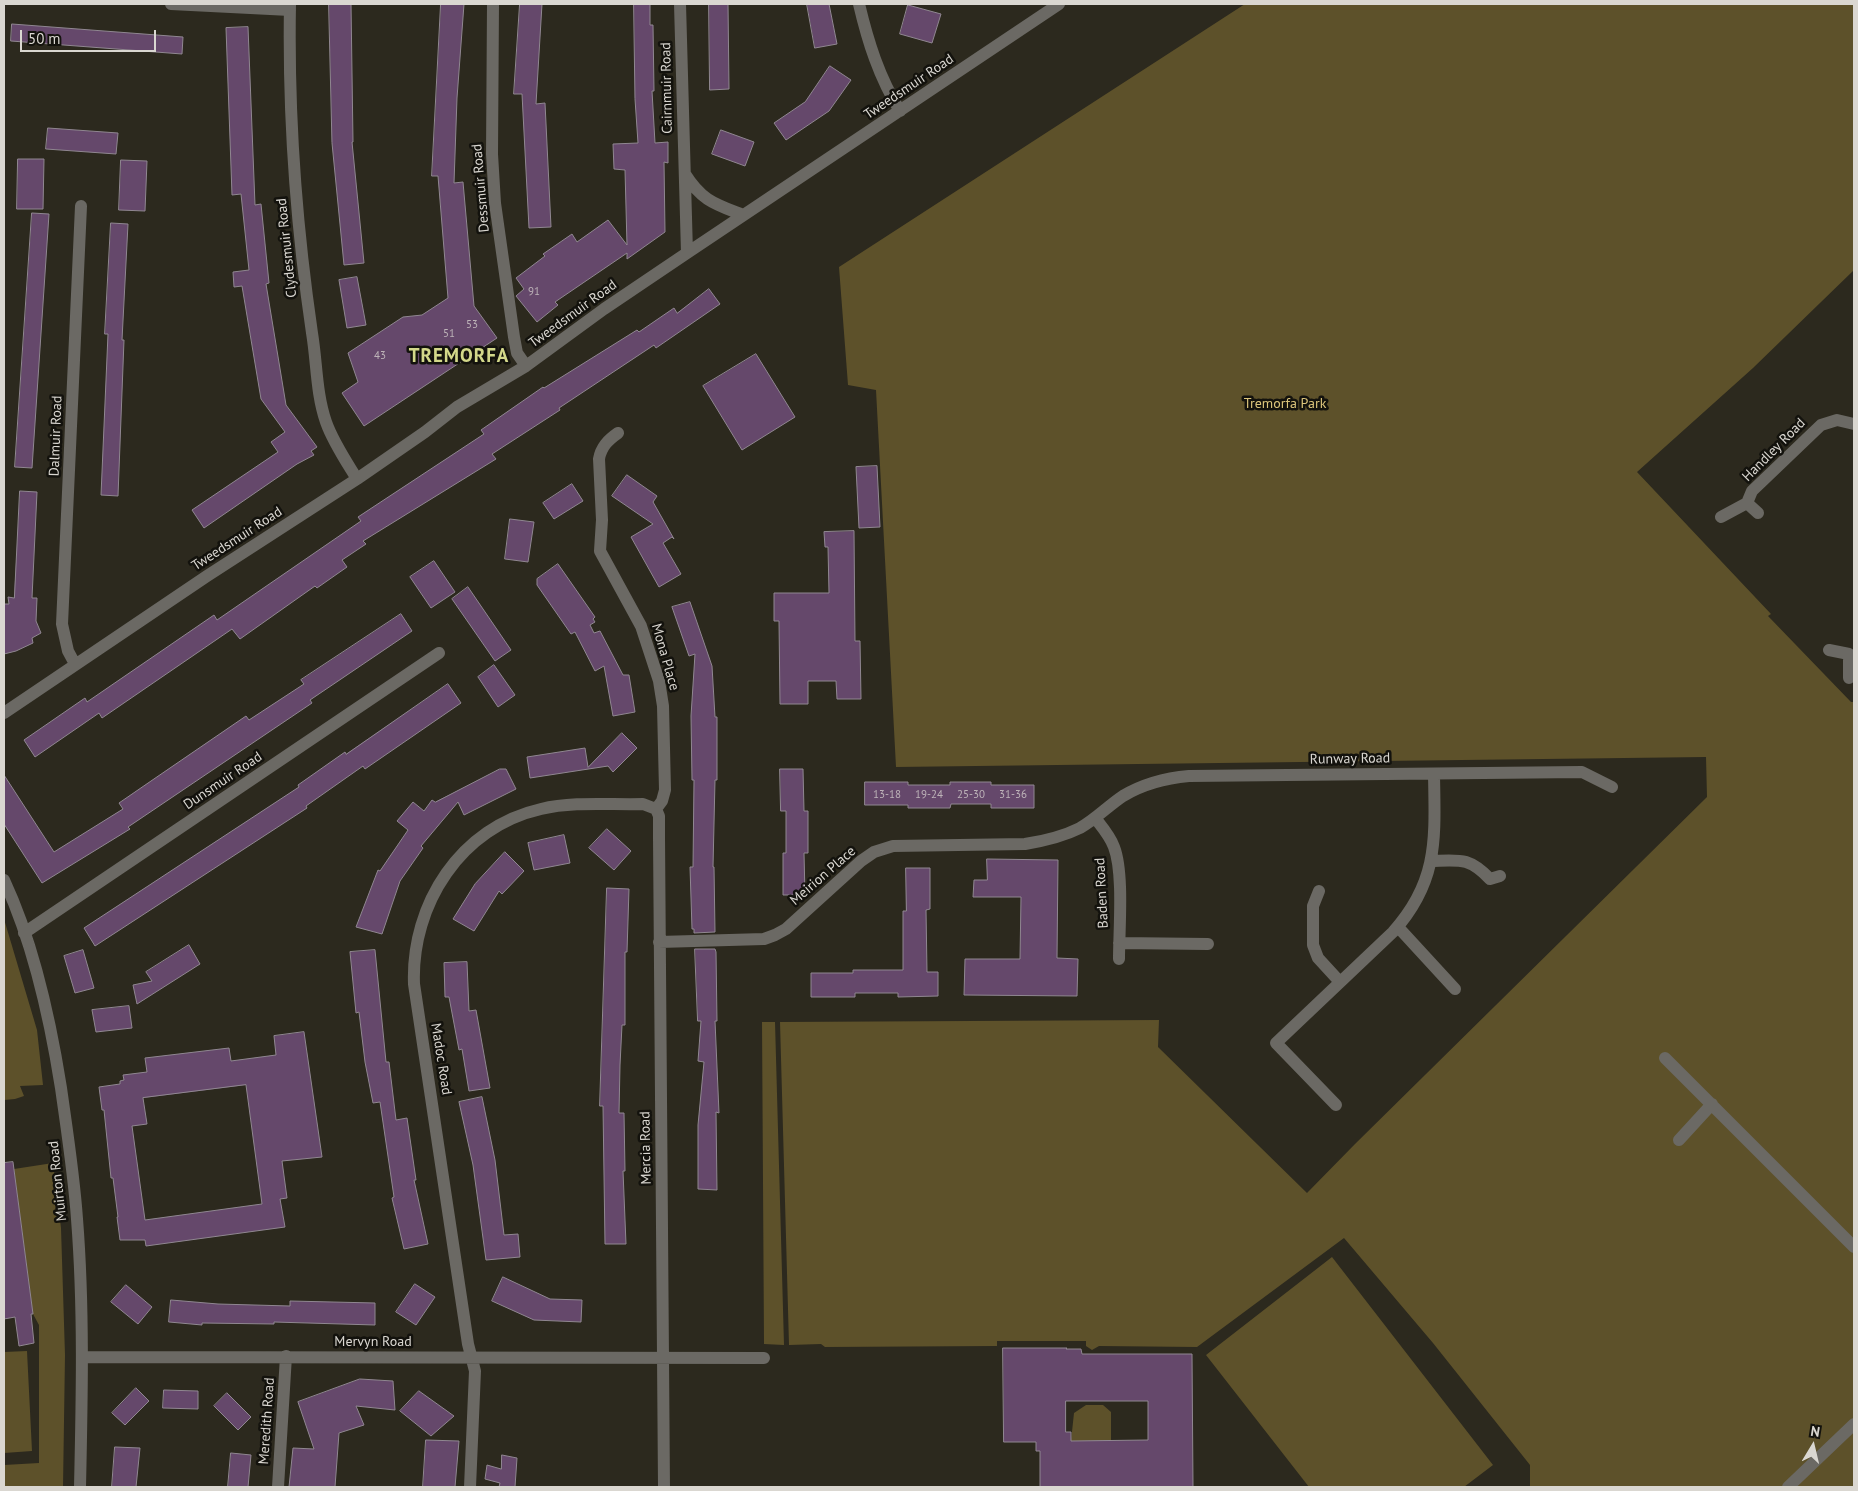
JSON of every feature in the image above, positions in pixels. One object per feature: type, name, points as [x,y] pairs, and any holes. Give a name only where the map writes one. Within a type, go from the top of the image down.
[{"type":"street","points":[[172,4],[290,7]]},
{"type":"street","name":"Dessmuir Road","points":[[493,4],[491,136],[495,202],[517,353],[526,366]]},
{"type":"street","name":"Cairnmuir Road","points":[[680,4],[687,253]]},
{"type":"street","points":[[859,4],[876,64],[889,93],[900,111]]},
{"type":"street","name":"Tweedsmuir Road","points":[[4,713],[75,664],[357,479],[425,432],[457,407],[526,366],[687,253],[1059,4]]},
{"type":"street","name":"Clydesmuir Road","points":[[290,7],[290,70],[295,168],[303,269],[316,374],[326,421],[357,479]]},
{"type":"street","points":[[684,172],[693,188],[701,196],[743,215]]},
{"type":"street","name":"Dalmuir Road","points":[[75,664],[68,651],[62,624],[81,206]]},
{"type":"street","name":"Handley Road","points":[[1747,502],[1752,491],[1821,425],[1837,420],[1854,424]]},
{"type":"street","name":"Mona Place","points":[[618,433],[608,440],[600,451],[602,520],[600,551],[641,626],[659,682],[664,714],[665,790],[662,801],[656,809]]},
{"type":"street","points":[[1721,517],[1747,502],[1758,513]]},
{"type":"street","points":[[1829,650],[1852,652],[1849,678]]},
{"type":"street","name":"Dunsmuir Road","points":[[24,933],[439,653]]},
{"type":"street","name":"Runway Road","points":[[1095,818],[1125,795],[1142,787],[1172,778],[1189,776],[1582,772],[1612,787]]},
{"type":"street","points":[[1336,1105],[1276,1043],[1406,918],[1422,890],[1432,860],[1434,774]]},
{"type":"street","name":"Madoc Road","points":[[470,1487],[475,1371],[471,1357],[414,984],[415,952],[418,933],[433,896],[445,875],[458,858],[478,838],[495,826],[515,816],[541,808],[558,806],[644,804],[656,809]]},
{"type":"street","name":"Mercia Road","points":[[656,809],[659,816],[664,1487]]},
{"type":"street","name":"Meirion Place","points":[[659,942],[741,941],[764,939],[776,935],[786,929],[855,866],[880,849],[892,846],[1025,844],[1060,836],[1080,828],[1095,818]]},
{"type":"street","name":"Baden Road","points":[[1095,818],[1106,831],[1114,846],[1119,862],[1119,959]]},
{"type":"street","points":[[1432,860],[1469,862],[1490,879],[1500,876]]},
{"type":"street","name":"Muirton Road","points":[[4,880],[24,933],[48,1016],[72,1166],[77,1220],[82,1357],[80,1487]]},
{"type":"street","points":[[1319,891],[1313,906],[1313,945],[1318,958],[1340,982]]},
{"type":"street","points":[[1398,927],[1455,989]]},
{"type":"street","name":"Baden Road","points":[[1119,943],[1208,944]]},
{"type":"street","points":[[1665,1058],[1854,1247]]},
{"type":"street","points":[[1678,1140],[1712,1104]]},
{"type":"street","name":"Meredith Road","points":[[278,1487],[286,1356]]},
{"type":"street","name":"Mervyn Road","points":[[82,1357],[764,1358]]},
{"type":"street","points":[[1788,1487],[1854,1424]]},
{"type":"green space","name":"Tremorfa Park","points":[[1245,4],[1854,4],[1854,270],[1753,368],[1637,472],[1771,614],[1768,616],[1851,702],[1854,702],[1854,1487],[1530,1487],[1530,1465],[1433,1343],[1344,1238],[1197,1347],[1099,1346],[1092,1350],[1086,1346],[1086,1341],[997,1341],[997,1346],[825,1347],[821,1344],[789,1345],[780,1022],[1159,1020],[1158,1047],[1307,1193],[1707,797],[1706,757],[896,767],[876,390],[848,385],[839,267]]},
{"type":"green space","points":[[4,919],[37,1030],[43,1085],[20,1086],[24,1096],[4,1100]]},
{"type":"green space","points":[[762,1022],[775,1022],[784,1345],[764,1344]]},
{"type":"green space","points":[[53,1163],[61,1228],[65,1355],[63,1487],[4,1487],[4,1465],[39,1463],[39,1325],[33,1314],[14,1169]]},
{"type":"green space","points":[[1332,1257],[1493,1465],[1464,1487],[1309,1487],[1206,1355]]},
{"type":"green space","points":[[27,1351],[32,1451],[4,1453],[4,1352]]},
{"type":"green space","points":[[1086,1405],[1103,1405],[1111,1412],[1111,1441],[1071,1441],[1074,1413]]},
{"type":"building","points":[[329,4],[351,4],[352,142],[364,263],[344,265],[332,143]]},
{"type":"building","points":[[441,4],[464,4],[457,98],[454,183],[463,182],[474,306],[497,338],[364,426],[342,393],[358,382],[348,353],[403,317],[422,315],[448,298],[438,176],[432,176]]},
{"type":"building","points":[[520,4],[542,4],[536,104],[545,103],[551,227],[529,228],[522,94],[514,94]]},
{"type":"building","points":[[634,4],[650,4],[650,25],[653,25],[654,91],[652,91],[655,143],[668,142],[668,163],[664,162],[665,232],[627,259],[627,253],[555,302],[558,305],[537,322],[516,296],[524,289],[516,278],[545,256],[543,254],[572,234],[577,242],[608,220],[627,245],[625,170],[614,169],[613,144],[638,143],[635,99]]},
{"type":"building","points":[[709,4],[728,4],[729,89],[710,90]]},
{"type":"building","points":[[807,4],[829,4],[837,44],[815,48]]},
{"type":"building","points":[[908,5],[941,14],[932,43],[900,34]]},
{"type":"building","points":[[12,24],[183,37],[182,54],[11,41]]},
{"type":"building","points":[[248,27],[255,205],[261,204],[269,283],[266,284],[286,405],[317,447],[311,451],[314,455],[297,464],[204,528],[192,510],[278,452],[271,442],[285,432],[261,399],[242,286],[234,287],[233,272],[249,270],[241,194],[232,195],[226,28]]},
{"type":"building","points":[[830,66],[851,80],[829,111],[786,140],[774,123],[805,102]]},
{"type":"building","points":[[48,128],[118,133],[116,154],[46,149]]},
{"type":"building","points":[[721,130],[754,142],[745,166],[712,154]]},
{"type":"building","points":[[18,159],[44,159],[43,209],[17,209]]},
{"type":"building","points":[[121,160],[147,161],[145,211],[119,210]]},
{"type":"building","points":[[32,213],[49,214],[32,468],[15,467]]},
{"type":"building","points":[[111,223],[128,224],[122,340],[124,340],[118,496],[101,495],[108,334],[105,334]]},
{"type":"building","points":[[357,277],[366,325],[347,328],[339,280]]},
{"type":"building","points":[[709,289],[720,304],[656,348],[654,345],[492,454],[496,459],[363,541],[366,544],[342,560],[347,567],[317,588],[315,586],[240,639],[232,629],[102,718],[99,713],[35,757],[24,740],[85,698],[87,702],[214,615],[217,620],[361,521],[358,517],[484,434],[481,430],[543,387],[637,330],[639,332],[674,308],[677,313]]},
{"type":"building","points":[[756,354],[795,417],[742,450],[703,386]]},
{"type":"building","points":[[877,466],[880,527],[859,528],[856,467]]},
{"type":"building","points":[[627,475],[657,496],[653,502],[674,539],[672,537],[663,543],[681,574],[659,587],[631,537],[653,524],[612,496]]},
{"type":"building","points":[[572,484],[583,501],[554,519],[543,503]]},
{"type":"building","points":[[20,491],[37,492],[32,598],[37,598],[36,621],[41,633],[32,638],[33,643],[4,654],[4,604],[9,604],[8,597],[14,598]]},
{"type":"building","points":[[510,519],[534,522],[528,562],[505,559]]},
{"type":"building","points":[[854,531],[855,641],[860,641],[861,699],[837,699],[836,681],[808,681],[808,704],[780,704],[779,621],[774,621],[774,593],[829,593],[828,547],[825,547],[824,532]]},
{"type":"building","points":[[434,561],[455,592],[431,608],[410,577]]},
{"type":"building","points":[[558,564],[595,617],[593,619],[595,622],[590,625],[594,633],[600,631],[623,675],[629,675],[635,712],[613,716],[604,666],[595,671],[575,632],[571,634],[537,585],[537,579]]},
{"type":"building","points":[[468,587],[511,650],[495,661],[452,599]]},
{"type":"building","points":[[690,602],[712,666],[715,717],[717,717],[717,780],[715,780],[713,867],[715,932],[694,933],[694,929],[692,929],[690,867],[693,867],[694,780],[692,780],[691,716],[695,654],[689,656],[672,607]]},
{"type":"building","points":[[401,614],[412,631],[310,700],[312,703],[128,827],[130,829],[42,883],[4,824],[4,775],[54,852],[123,809],[119,803],[151,781],[246,716],[249,720],[304,684],[301,680]]},
{"type":"building","points":[[494,665],[515,695],[498,707],[478,677]]},
{"type":"building","points":[[448,684],[461,703],[365,769],[363,766],[306,806],[307,808],[95,946],[84,928],[299,787],[298,785],[345,752],[346,754]]},
{"type":"building","points":[[622,733],[637,748],[613,772],[608,766],[530,778],[527,757],[585,748],[588,767]]},
{"type":"building","points":[[500,769],[506,769],[516,789],[464,815],[458,802],[421,846],[423,848],[400,881],[382,934],[356,927],[378,870],[380,871],[408,830],[397,821],[413,802],[424,811],[432,800],[435,802]]},
{"type":"building","points":[[780,769],[803,769],[804,811],[808,811],[808,853],[804,853],[805,895],[783,895],[786,811],[781,811]]},
{"type":"building","points":[[865,782],[908,782],[908,785],[950,785],[950,782],[991,782],[991,785],[1034,785],[1034,808],[991,808],[991,804],[951,804],[950,808],[908,808],[908,805],[865,805]]},
{"type":"building","points":[[607,829],[631,851],[614,870],[589,848]]},
{"type":"building","points":[[564,835],[570,863],[534,870],[528,843]]},
{"type":"building","points":[[505,852],[524,871],[502,894],[499,891],[474,931],[453,919],[475,884]]},
{"type":"building","points":[[987,859],[1058,860],[1057,958],[1078,959],[1077,996],[964,995],[965,959],[1020,959],[1021,897],[973,897],[974,880],[987,880]]},
{"type":"building","points":[[906,868],[930,868],[930,909],[926,910],[927,972],[938,972],[938,996],[898,997],[898,993],[855,993],[855,997],[811,997],[811,973],[853,973],[853,970],[903,970],[903,911],[906,911]]},
{"type":"building","points":[[607,888],[629,889],[627,952],[625,952],[625,1025],[622,1025],[619,1113],[624,1113],[625,1171],[623,1171],[626,1244],[605,1244],[603,1106],[600,1106]]},
{"type":"building","points":[[189,945],[200,964],[137,1004],[133,985],[152,981],[146,972]]},
{"type":"building","points":[[695,949],[715,949],[716,952],[717,1021],[715,1021],[719,1113],[716,1112],[717,1190],[698,1189],[698,1125],[704,1062],[698,1061],[701,1021],[698,1021]]},
{"type":"building","points":[[83,950],[94,988],[75,993],[64,956]]},
{"type":"building","points":[[375,950],[386,1062],[389,1062],[396,1120],[407,1118],[416,1180],[414,1180],[428,1244],[404,1249],[392,1198],[394,1197],[380,1102],[373,1103],[365,1062],[359,1012],[356,1013],[350,952]]},
{"type":"building","points":[[467,962],[469,1011],[476,1010],[490,1088],[469,1091],[462,1049],[459,1050],[449,997],[445,997],[444,963]]},
{"type":"building","points":[[129,1006],[132,1028],[96,1032],[92,1010]]},
{"type":"building","points":[[304,1032],[322,1157],[282,1161],[287,1198],[280,1199],[285,1227],[146,1246],[145,1240],[120,1240],[104,1110],[102,1110],[99,1087],[120,1084],[120,1081],[124,1080],[123,1075],[147,1072],[145,1058],[229,1048],[231,1061],[276,1055],[274,1036]],"holes":[[[246,1085],[262,1204],[145,1220],[132,1126],[147,1124],[143,1098]]]},
{"type":"building","points":[[482,1097],[495,1160],[504,1235],[518,1234],[520,1257],[486,1260],[473,1165],[459,1102]]},
{"type":"building","points":[[13,1162],[33,1314],[31,1314],[34,1343],[19,1346],[15,1317],[4,1319],[4,1163]]},
{"type":"building","points":[[503,1277],[550,1299],[582,1300],[581,1322],[534,1320],[492,1301]]},
{"type":"building","points":[[415,1284],[435,1297],[416,1325],[396,1312]]},
{"type":"building","points":[[126,1285],[152,1307],[138,1324],[111,1302]]},
{"type":"building","points":[[171,1300],[218,1304],[290,1306],[290,1301],[375,1303],[375,1325],[274,1322],[274,1324],[202,1323],[202,1325],[169,1322]]},
{"type":"building","points":[[1003,1348],[1081,1349],[1082,1354],[1192,1354],[1193,1487],[1040,1487],[1040,1451],[1036,1451],[1036,1442],[1004,1442]],"holes":[[[1066,1401],[1148,1401],[1148,1440],[1071,1441],[1071,1432],[1066,1432]]]},
{"type":"building","points":[[360,1379],[393,1381],[395,1410],[356,1406],[364,1425],[339,1433],[335,1487],[289,1487],[293,1448],[314,1449],[298,1402]]},
{"type":"building","points":[[136,1388],[149,1401],[125,1425],[112,1413]]},
{"type":"building","points":[[164,1390],[198,1391],[198,1409],[163,1408]]},
{"type":"building","points":[[419,1391],[454,1416],[431,1436],[400,1411]]},
{"type":"building","points":[[227,1393],[251,1417],[238,1430],[214,1406]]},
{"type":"building","points":[[426,1440],[459,1441],[455,1487],[423,1487]]},
{"type":"building","points":[[115,1447],[140,1448],[136,1487],[112,1487]]},
{"type":"building","points":[[231,1453],[251,1455],[248,1487],[228,1487]]},
{"type":"building","points":[[502,1455],[517,1458],[515,1487],[499,1487],[500,1483],[485,1479],[487,1465],[501,1469]]},
{"type":"district","name":"TREMORFA","points":[[459,357]]}]
